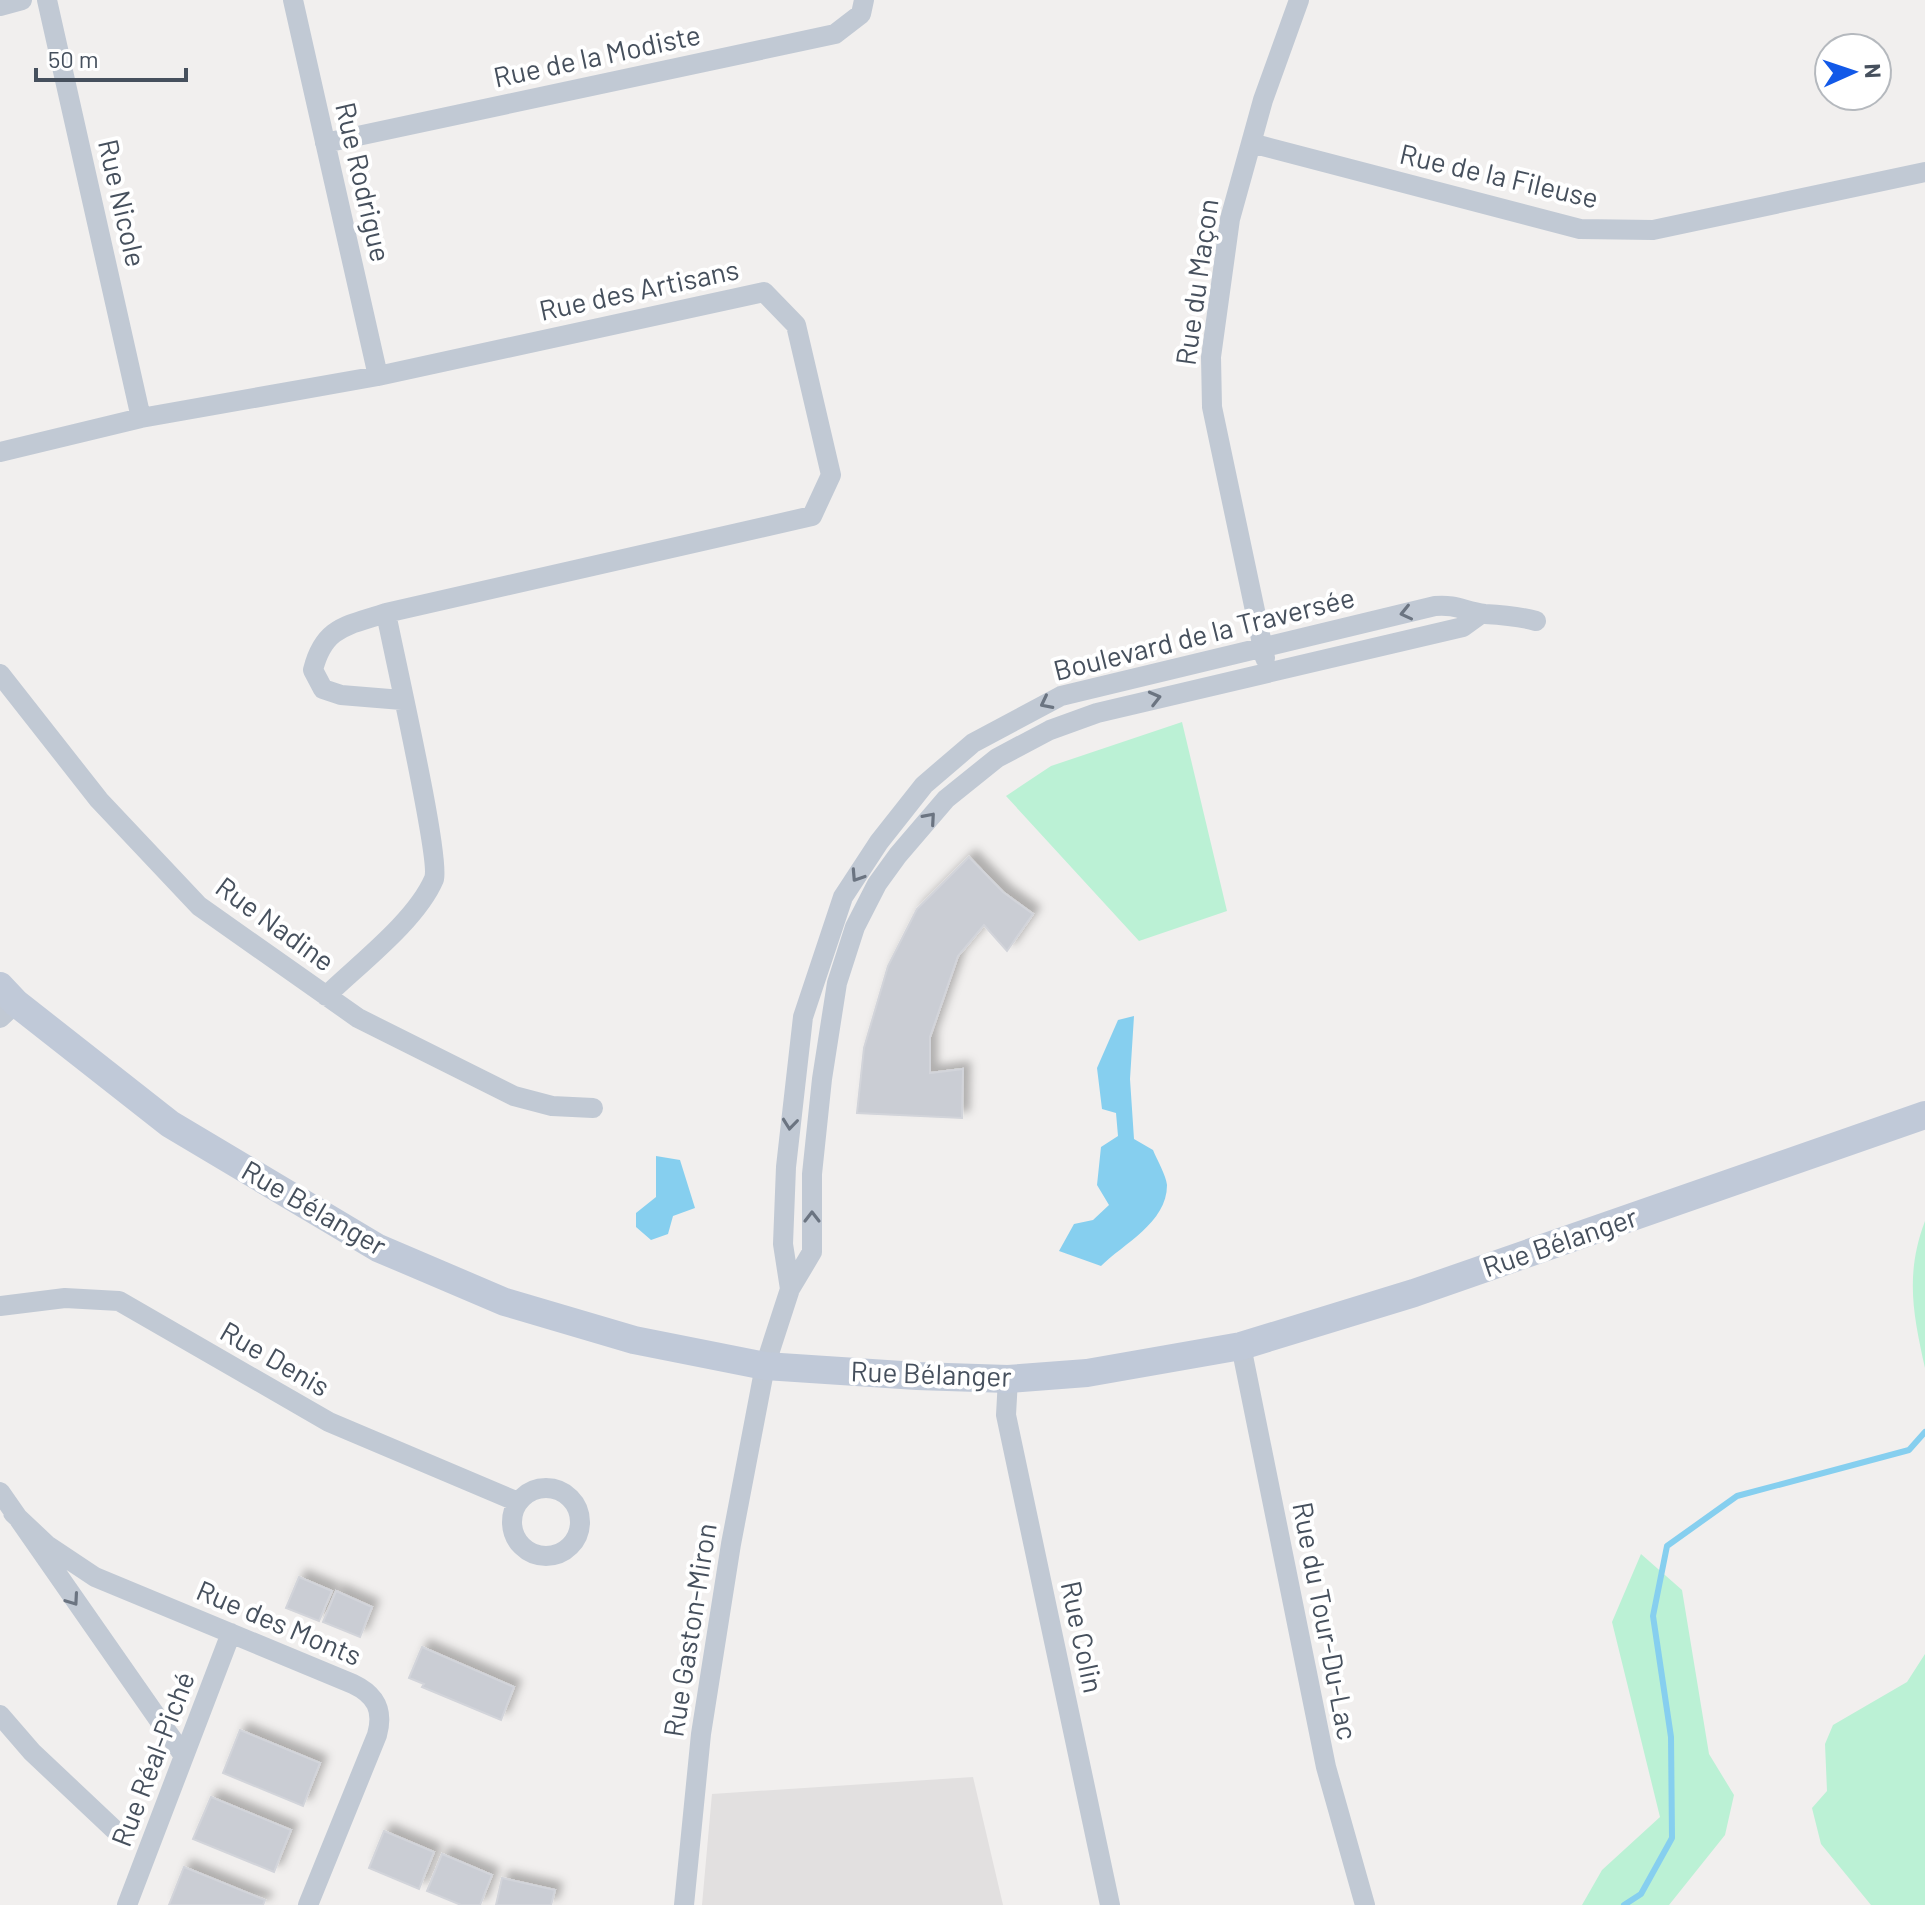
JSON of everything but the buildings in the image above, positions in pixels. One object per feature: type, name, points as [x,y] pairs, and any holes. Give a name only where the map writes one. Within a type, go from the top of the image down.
[{"type":"street","points":[[0,6],[22,0]]},
{"type":"street","name":"Rue Nicole","points":[[47,0],[141,418]]},
{"type":"street","name":"Rue Rodrigue","points":[[293,0],[378,376]]},
{"type":"street","name":"Rue de la Modiste","points":[[325,143],[835,34],[861,14],[864,0]]},
{"type":"street","name":"Rue du Maçon","points":[[1268,672],[1212,407],[1211,370],[1230,219],[1251,143],[1299,0]]},
{"type":"street","name":"Rue de la Fileuse","points":[[1251,143],[1580,229],[1653,230],[1925,172]]},
{"type":"street","name":"Rue des Artisans","points":[[0,452],[141,418],[378,376],[764,292],[796,325],[831,475],[812,516],[386,613],[333,631],[319,647],[313,670],[323,689],[341,695],[402,700]]},
{"type":"street","name":"Boulevard de la Traversée","points":[[790,1289],[783,1244],[786,1167],[803,1017],[843,897],[879,842],[924,785],[973,743],[1061,696],[1435,606],[1456,604],[1481,614],[1515,615],[1536,621]]},
{"type":"street","points":[[326,996],[415,909],[435,876],[429,822],[386,613]]},
{"type":"street","name":"Boulevard de la Traversée","points":[[765,1366],[790,1289],[812,1252],[812,1174],[837,983],[855,927],[877,884],[946,799],[997,758],[1050,730],[1097,713],[1463,627],[1481,614]]},
{"type":"street","name":"Rue Nadine","points":[[0,674],[99,800],[199,906],[358,1018],[514,1096],[552,1106],[593,1108]]},
{"type":"street","name":"Rue Bélanger","points":[[5,1002],[170,1124],[378,1248],[505,1302],[634,1340],[765,1366],[1008,1379],[1087,1373],[1241,1346],[1414,1293],[1925,1115]]},
{"type":"street","name":"Rue Denis","points":[[0,1306],[65,1298],[119,1301],[329,1422],[518,1502]]},
{"type":"street","name":"Rue du Tour-Du-Lac","points":[[1241,1346],[1326,1767],[1365,1905]]},
{"type":"street","name":"Rue Gaston-Miron","points":[[684,1905],[704,1719],[731,1544],[765,1366]]},
{"type":"street","name":"Rue Colin","points":[[1008,1379],[1006,1415],[1110,1905]]},
{"type":"street","name":"Rue des Monts","points":[[0,1492],[184,1756]]},
{"type":"street","name":"Rue des Monts","points":[[13,1513],[47,1545],[95,1577],[361,1688],[374,1698],[380,1711],[374,1742],[308,1905]]},
{"type":"street","name":"Rue Réal-Piché","points":[[127,1905],[231,1633]]},
{"type":"street","points":[[0,1715],[32,1752],[119,1834]]},
{"type":"shaded area","points":[[973,1777],[1003,1905],[702,1905],[712,1794]]},
{"type":"green space","points":[[1182,722],[1227,911],[1139,941],[1006,796],[1051,766]]},
{"type":"green space","points":[[1925,1221],[1925,1368],[1917,1330],[1913,1277]]},
{"type":"green space","points":[[1641,1554],[1682,1590],[1709,1754],[1734,1795],[1725,1835],[1669,1905],[1582,1905],[1602,1870],[1660,1817],[1612,1622]]},
{"type":"green space","points":[[1925,1654],[1925,1905],[1871,1905],[1821,1844],[1812,1808],[1827,1791],[1825,1744],[1833,1725],[1907,1682]]},
{"type":"water","points":[[1134,1016],[1130,1079],[1134,1139],[1153,1150],[1167,1185],[1160,1211],[1152,1222],[1101,1266],[1059,1251],[1074,1224],[1093,1220],[1109,1205],[1097,1185],[1101,1147],[1118,1136],[1116,1113],[1102,1109],[1097,1068],[1118,1020]]},
{"type":"water","points":[[656,1156],[680,1160],[695,1208],[673,1216],[668,1234],[651,1240],[636,1227],[636,1213],[656,1197]]},
{"type":"waterway","points":[[1624,1905],[1641,1894],[1672,1838],[1671,1737],[1653,1616],[1667,1546],[1737,1496],[1909,1450],[1925,1432]]}]
